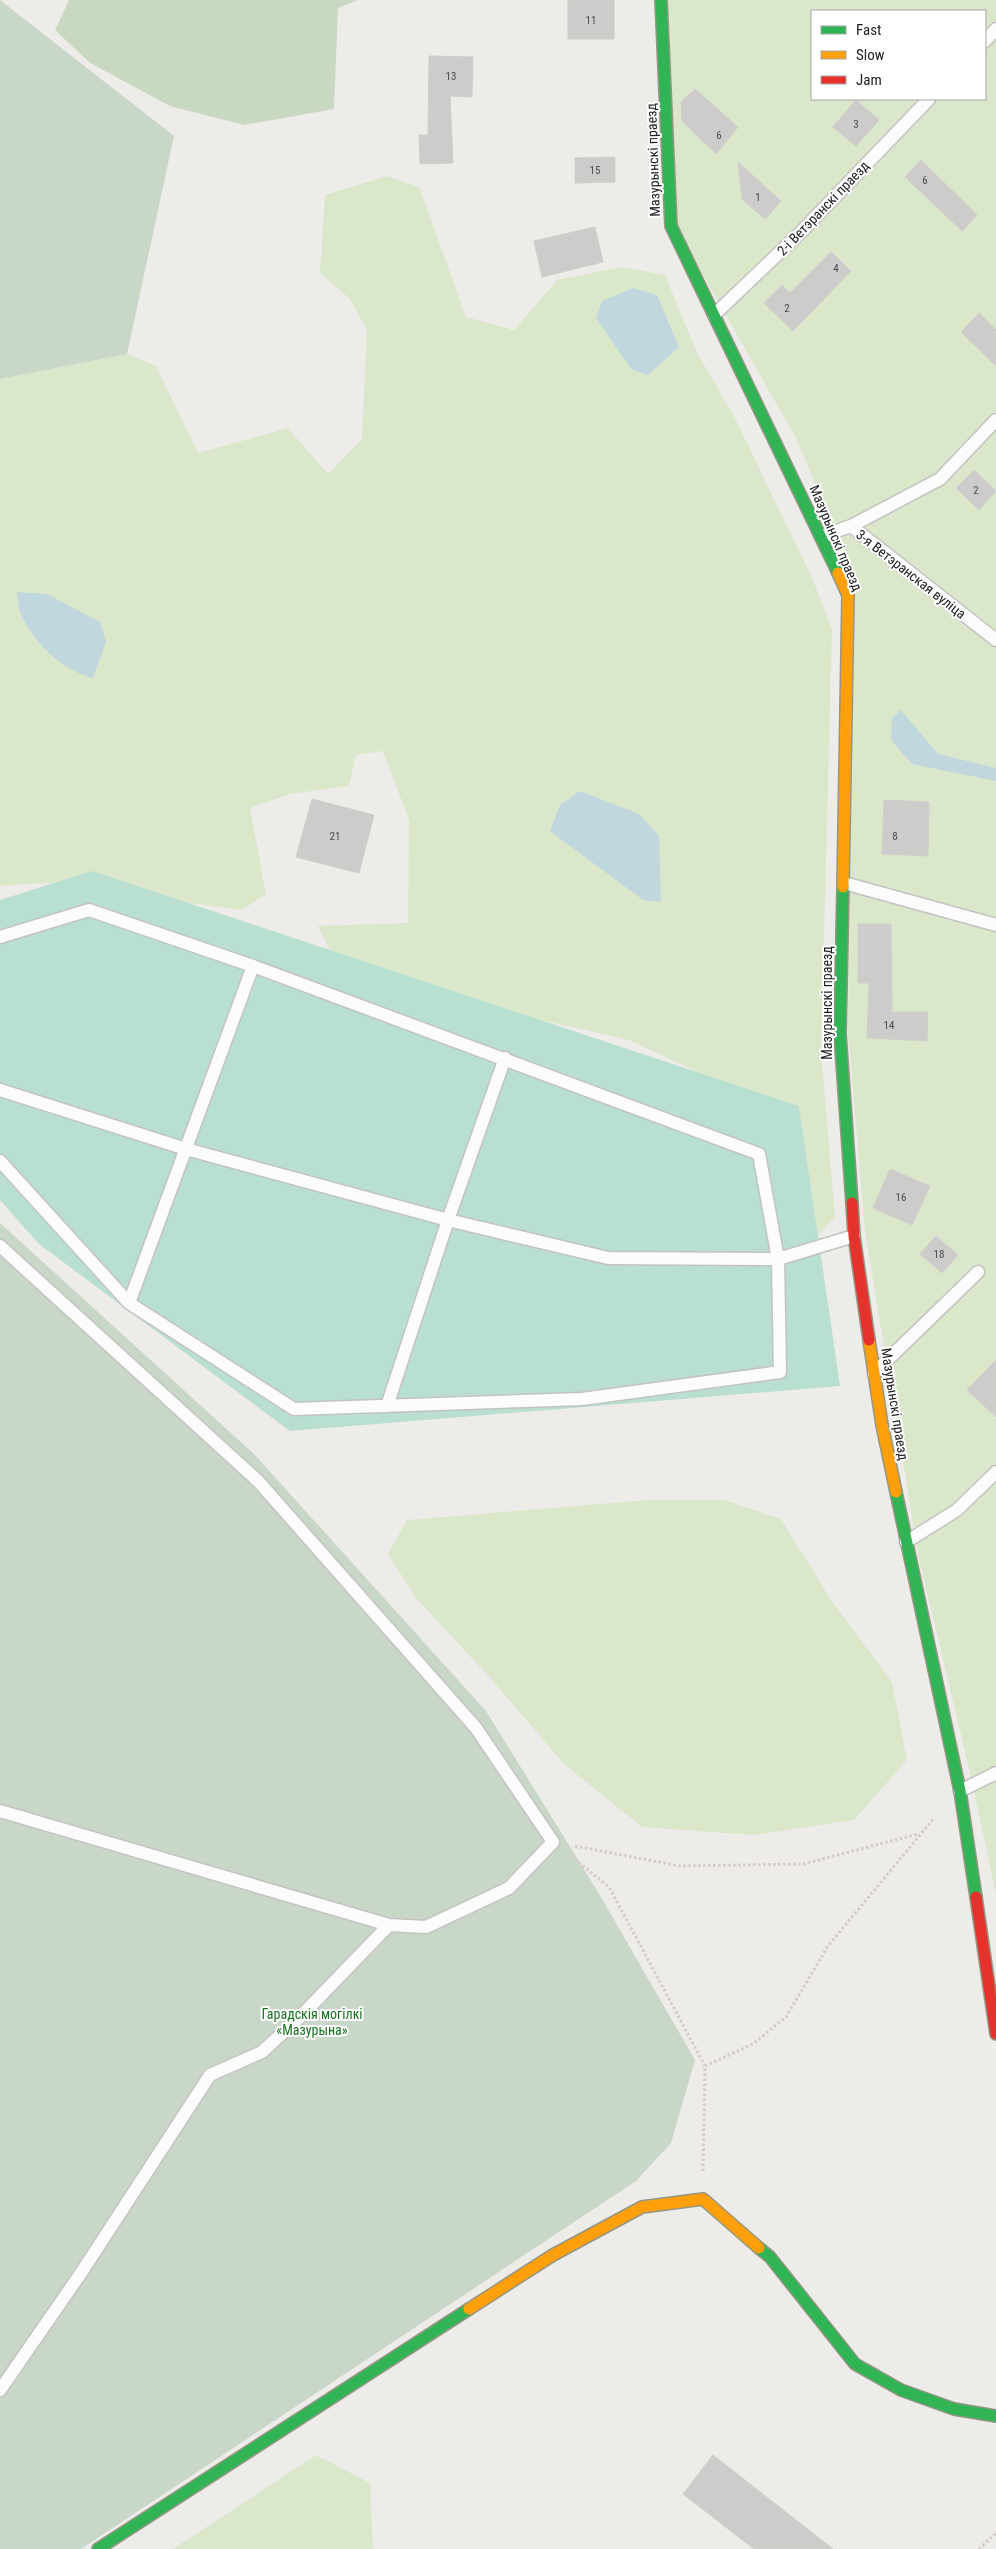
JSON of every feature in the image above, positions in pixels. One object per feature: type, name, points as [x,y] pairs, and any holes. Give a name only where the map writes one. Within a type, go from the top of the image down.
[{"type":"street","name":"Мазурынскі праезд","points":[[661,0],[671,226],[822,536],[848,595],[840,1034],[854,1236],[874,1373],[906,1543],[947,1723],[960,1791],[996,2034]]},
{"type":"street","points":[[98,2549],[553,2255],[642,2207],[703,2199],[770,2256],[855,2364],[902,2390],[954,2409],[996,2416]]},
{"type":"lane","points":[[986,40],[996,29]]},
{"type":"lane","name":"2-і Ветэранскі праезд","points":[[714,315],[801,232],[928,100]]},
{"type":"lane","points":[[851,526],[940,479],[996,420]]},
{"type":"lane","name":"3-я Ветэранская вуліца","points":[[822,536],[851,526],[996,640]]},
{"type":"lane","points":[[844,883],[996,925]]},
{"type":"lane","points":[[0,938],[89,910],[253,966],[505,1058],[759,1154],[778,1259],[780,1372],[582,1399],[294,1409],[129,1303],[0,1161]]},
{"type":"lane","points":[[129,1303],[253,966]]},
{"type":"lane","points":[[388,1406],[448,1220],[505,1058]]},
{"type":"lane","points":[[0,1090],[186,1149],[448,1220],[608,1258],[778,1259],[854,1236]]},
{"type":"lane","points":[[0,1246],[258,1481],[476,1728],[553,1842],[509,1888],[426,1927],[389,1925],[0,1811]]},
{"type":"lane","points":[[874,1373],[978,1272]]},
{"type":"lane","points":[[906,1543],[956,1510],[996,1472]]},
{"type":"lane","points":[[960,1791],[996,1773]]},
{"type":"lane","points":[[0,2390],[81,2273],[210,2075],[262,2052],[303,2014],[389,1925]]},
{"type":"path","points":[[705,2066],[754,2044],[786,2017],[828,1946],[919,1834],[960,1791]]},
{"type":"path","points":[[553,1842],[680,1866],[803,1864],[919,1834]]},
{"type":"path","points":[[553,1842],[609,1887],[705,2066],[703,2199]]},
{"type":"path","points":[[979,2549],[996,2533]]},
{"type":"green space","points":[[0,0],[174,136],[127,354],[0,379]]},
{"type":"green space","points":[[69,0],[358,0],[338,8],[334,109],[244,125],[170,106],[90,63],[55,30]]},
{"type":"green space","points":[[668,0],[996,0],[996,1894],[969,1768],[919,1559],[865,1231],[848,1032],[853,595],[838,538],[797,440],[675,226]]},
{"type":"green space","points":[[387,176],[419,187],[466,317],[514,330],[557,280],[621,267],[665,275],[697,353],[734,416],[813,580],[832,630],[821,1051],[835,1217],[818,1235],[799,1106],[700,1073],[629,1040],[342,975],[318,926],[408,923],[409,820],[383,751],[356,755],[349,786],[290,794],[250,808],[266,894],[242,910],[189,903],[146,889],[89,880],[0,886],[0,379],[127,354],[156,366],[198,453],[288,428],[328,474],[362,439],[367,330],[350,299],[320,273],[325,195]]},
{"type":"green space","points":[[92,871],[799,1106],[840,1386],[290,1431],[39,1244],[0,1200],[0,900]]},
{"type":"green space","name":"Гарадскія могілкі «Мазурына»","points":[[0,1223],[254,1454],[486,1711],[598,1892],[695,2060],[671,2143],[636,2181],[81,2549],[0,2549]]},
{"type":"green space","points":[[648,1500],[724,1500],[781,1519],[831,1600],[892,1682],[907,1760],[854,1820],[753,1835],[642,1827],[564,1764],[492,1680],[416,1598],[388,1554],[407,1520]]},
{"type":"green space","points":[[316,2455],[370,2483],[373,2549],[173,2549]]},
{"type":"water","points":[[633,288],[657,295],[679,347],[648,375],[631,369],[596,318],[602,301]]},
{"type":"water","points":[[17,592],[47,594],[100,622],[106,642],[93,678],[70,669],[59,662],[40,644],[25,623],[20,612]]},
{"type":"water","points":[[901,710],[938,754],[996,768],[996,781],[912,764],[891,740],[892,718]]},
{"type":"water","points":[[580,791],[639,814],[659,836],[661,902],[643,900],[550,831],[560,805]]},
{"type":"building","points":[[568,0],[614,0],[614,39],[568,39]]},
{"type":"building","points":[[429,56],[473,57],[472,97],[450,96],[453,163],[420,164],[419,135],[428,135]]},
{"type":"building","points":[[695,89],[738,127],[716,154],[682,121],[681,102]]},
{"type":"building","points":[[856,100],[879,120],[856,146],[833,127]]},
{"type":"building","points":[[615,157],[615,182],[575,183],[575,158]]},
{"type":"building","points":[[921,160],[977,215],[962,231],[905,177]]},
{"type":"building","points":[[738,162],[781,201],[765,219],[742,199]]},
{"type":"building","points":[[595,227],[603,262],[542,277],[534,241]]},
{"type":"building","points":[[831,252],[851,271],[793,331],[764,303],[782,285],[790,293]]},
{"type":"building","points":[[979,313],[996,330],[996,366],[961,332]]},
{"type":"building","points":[[974,470],[996,491],[979,510],[956,488]]},
{"type":"building","points":[[312,799],[374,815],[359,873],[296,857]]},
{"type":"building","points":[[884,800],[929,802],[928,856],[882,854]]},
{"type":"building","points":[[858,924],[891,924],[892,1012],[928,1012],[927,1041],[867,1038],[869,983],[858,983]]},
{"type":"building","points":[[890,1169],[930,1186],[912,1225],[873,1208]]},
{"type":"building","points":[[936,1236],[958,1255],[942,1273],[920,1254]]},
{"type":"building","points":[[996,1360],[996,1417],[967,1390]]},
{"type":"building","points":[[713,2455],[833,2549],[754,2549],[683,2494]]},
{"type":"traffic: fast","points":[[661,0],[671,226],[838,573]]},
{"type":"traffic: fast","points":[[843,887],[840,1034],[852,1203]]},
{"type":"traffic: fast","points":[[896,1492],[960,1791],[976,1897]]},
{"type":"traffic: fast","points":[[759,2248],[770,2257],[855,2364],[901,2390],[954,2409],[996,2416]]},
{"type":"traffic: fast","points":[[98,2549],[469,2309]]},
{"type":"traffic: slow","points":[[838,573],[848,595],[843,887]]},
{"type":"traffic: slow","points":[[869,1340],[882,1425],[896,1492]]},
{"type":"traffic: slow","points":[[469,2309],[553,2255],[642,2207],[703,2199],[759,2248]]},
{"type":"traffic: jam","points":[[852,1203],[854,1236],[869,1340]]},
{"type":"traffic: jam","points":[[976,1897],[996,2034]]}]
